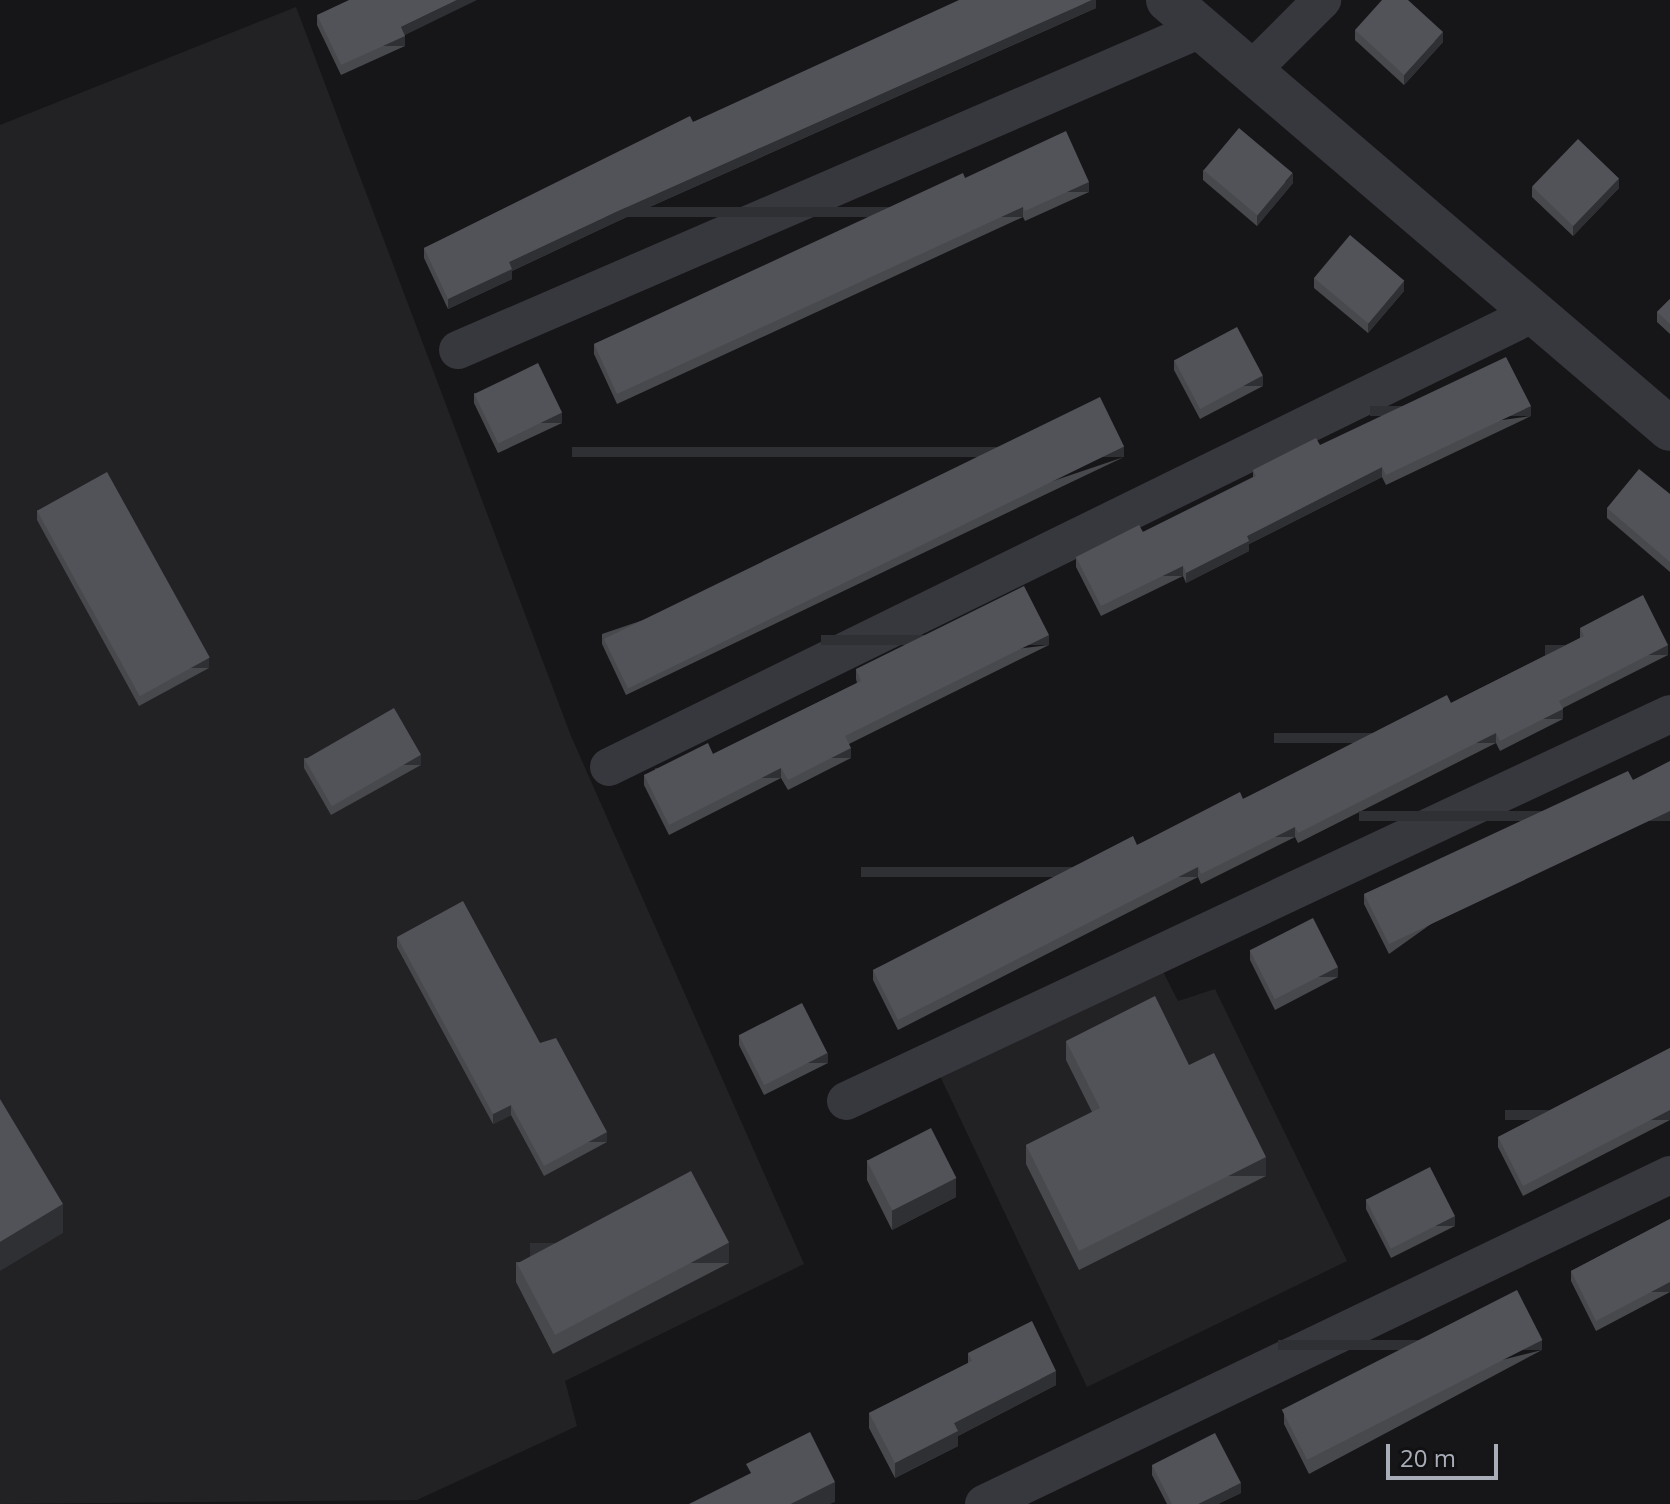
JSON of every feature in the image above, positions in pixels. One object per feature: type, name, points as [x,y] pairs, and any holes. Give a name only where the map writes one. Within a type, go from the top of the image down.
[{"type":"street","points":[[1168,0],[1253,69],[1670,429]]},
{"type":"street","points":[[1253,69],[1322,0]]},
{"type":"street","points":[[458,350],[1203,28]]},
{"type":"street","points":[[609,767],[1534,313]]},
{"type":"street","points":[[846,1101],[1670,714]]},
{"type":"street","points":[[984,1504],[1670,1175]]},
{"type":"shaded area","points":[[296,7],[571,736],[804,1264],[565,1381],[577,1426],[417,1500],[0,1504],[0,125]]},
{"type":"shaded area","points":[[1153,952],[1178,1001],[1215,989],[1347,1261],[1087,1387],[932,1059]]},
{"type":"building","points":[[349,0],[457,0],[401,27],[405,36],[341,65],[317,15]]},
{"type":"building","points":[[959,0],[1092,0],[618,211],[509,262],[512,269],[448,299],[424,248],[690,116],[693,122]]},
{"type":"building","points":[[1382,0],[1408,0],[1443,32],[1404,75],[1355,30]]},
{"type":"building","points":[[1239,128],[1293,173],[1257,215],[1204,170]]},
{"type":"building","points":[[1066,131],[1089,182],[1025,211],[1023,207],[617,394],[594,344],[963,173],[965,178]]},
{"type":"building","points":[[1578,139],[1619,179],[1573,226],[1532,186]]},
{"type":"building","points":[[1350,235],[1404,281],[1368,324],[1314,278]]},
{"type":"building","points":[[1670,299],[1670,324],[1657,312]]},
{"type":"building","points":[[1237,327],[1263,376],[1200,409],[1174,360]]},
{"type":"building","points":[[1506,357],[1531,406],[1386,475],[1382,467],[1247,536],[1249,541],[1186,573],[1183,566],[1101,606],[1076,557],[1139,525],[1143,532],[1256,476],[1253,470],[1316,438],[1320,445]]},
{"type":"building","points":[[538,363],[562,412],[498,444],[474,394]]},
{"type":"building","points":[[1100,397],[1124,446],[628,688],[604,639]]},
{"type":"building","points":[[1639,469],[1670,494],[1670,562],[1607,508]]},
{"type":"building","points":[[107,472],[210,657],[140,696],[37,511]]},
{"type":"building","points":[[1024,586],[1049,635],[845,736],[851,748],[788,780],[781,768],[669,825],[644,775],[708,743],[713,754],[861,681],[856,669]]},
{"type":"building","points":[[1643,595],[1668,645],[1559,701],[1563,709],[1500,741],[1496,733],[1298,833],[1295,827],[1201,874],[1198,867],[898,1020],[873,970],[1133,836],[1137,845],[1240,792],[1243,799],[1447,695],[1451,703],[1584,636],[1580,628]]},
{"type":"building","points":[[394,708],[421,755],[332,806],[305,760]]},
{"type":"building","points":[[1670,761],[1670,811],[1389,944],[1364,894],[1628,771],[1633,780]]},
{"type":"building","points":[[463,901],[540,1043],[556,1038],[607,1132],[544,1166],[511,1105],[493,1114],[397,937]]},
{"type":"building","points":[[1313,918],[1338,967],[1275,999],[1250,950]]},
{"type":"building","points":[[1155,996],[1189,1065],[1214,1053],[1266,1157],[1079,1251],[1026,1145],[1100,1108],[1066,1041]]},
{"type":"building","points":[[802,1003],[827,1053],[764,1085],[739,1035]]},
{"type":"building","points":[[1670,1048],[1670,1110],[1523,1186],[1498,1137]]},
{"type":"building","points":[[0,1099],[63,1204],[0,1242]]},
{"type":"building","points":[[931,1128],[956,1178],[892,1211],[867,1161]]},
{"type":"building","points":[[1430,1167],[1455,1216],[1391,1249],[1366,1200]]},
{"type":"building","points":[[691,1171],[729,1243],[555,1335],[517,1263]]},
{"type":"building","points":[[1670,1219],[1670,1282],[1596,1321],[1571,1271]]},
{"type":"building","points":[[1517,1290],[1542,1340],[1307,1460],[1282,1410]]},
{"type":"building","points":[[1032,1321],[1056,1371],[954,1423],[958,1431],[895,1463],[869,1413],[972,1361],[968,1353]]},
{"type":"building","points":[[810,1432],[835,1482],[791,1504],[689,1504],[751,1473],[746,1464]]},
{"type":"building","points":[[1215,1433],[1241,1483],[1198,1504],[1172,1504],[1152,1465]]}]
